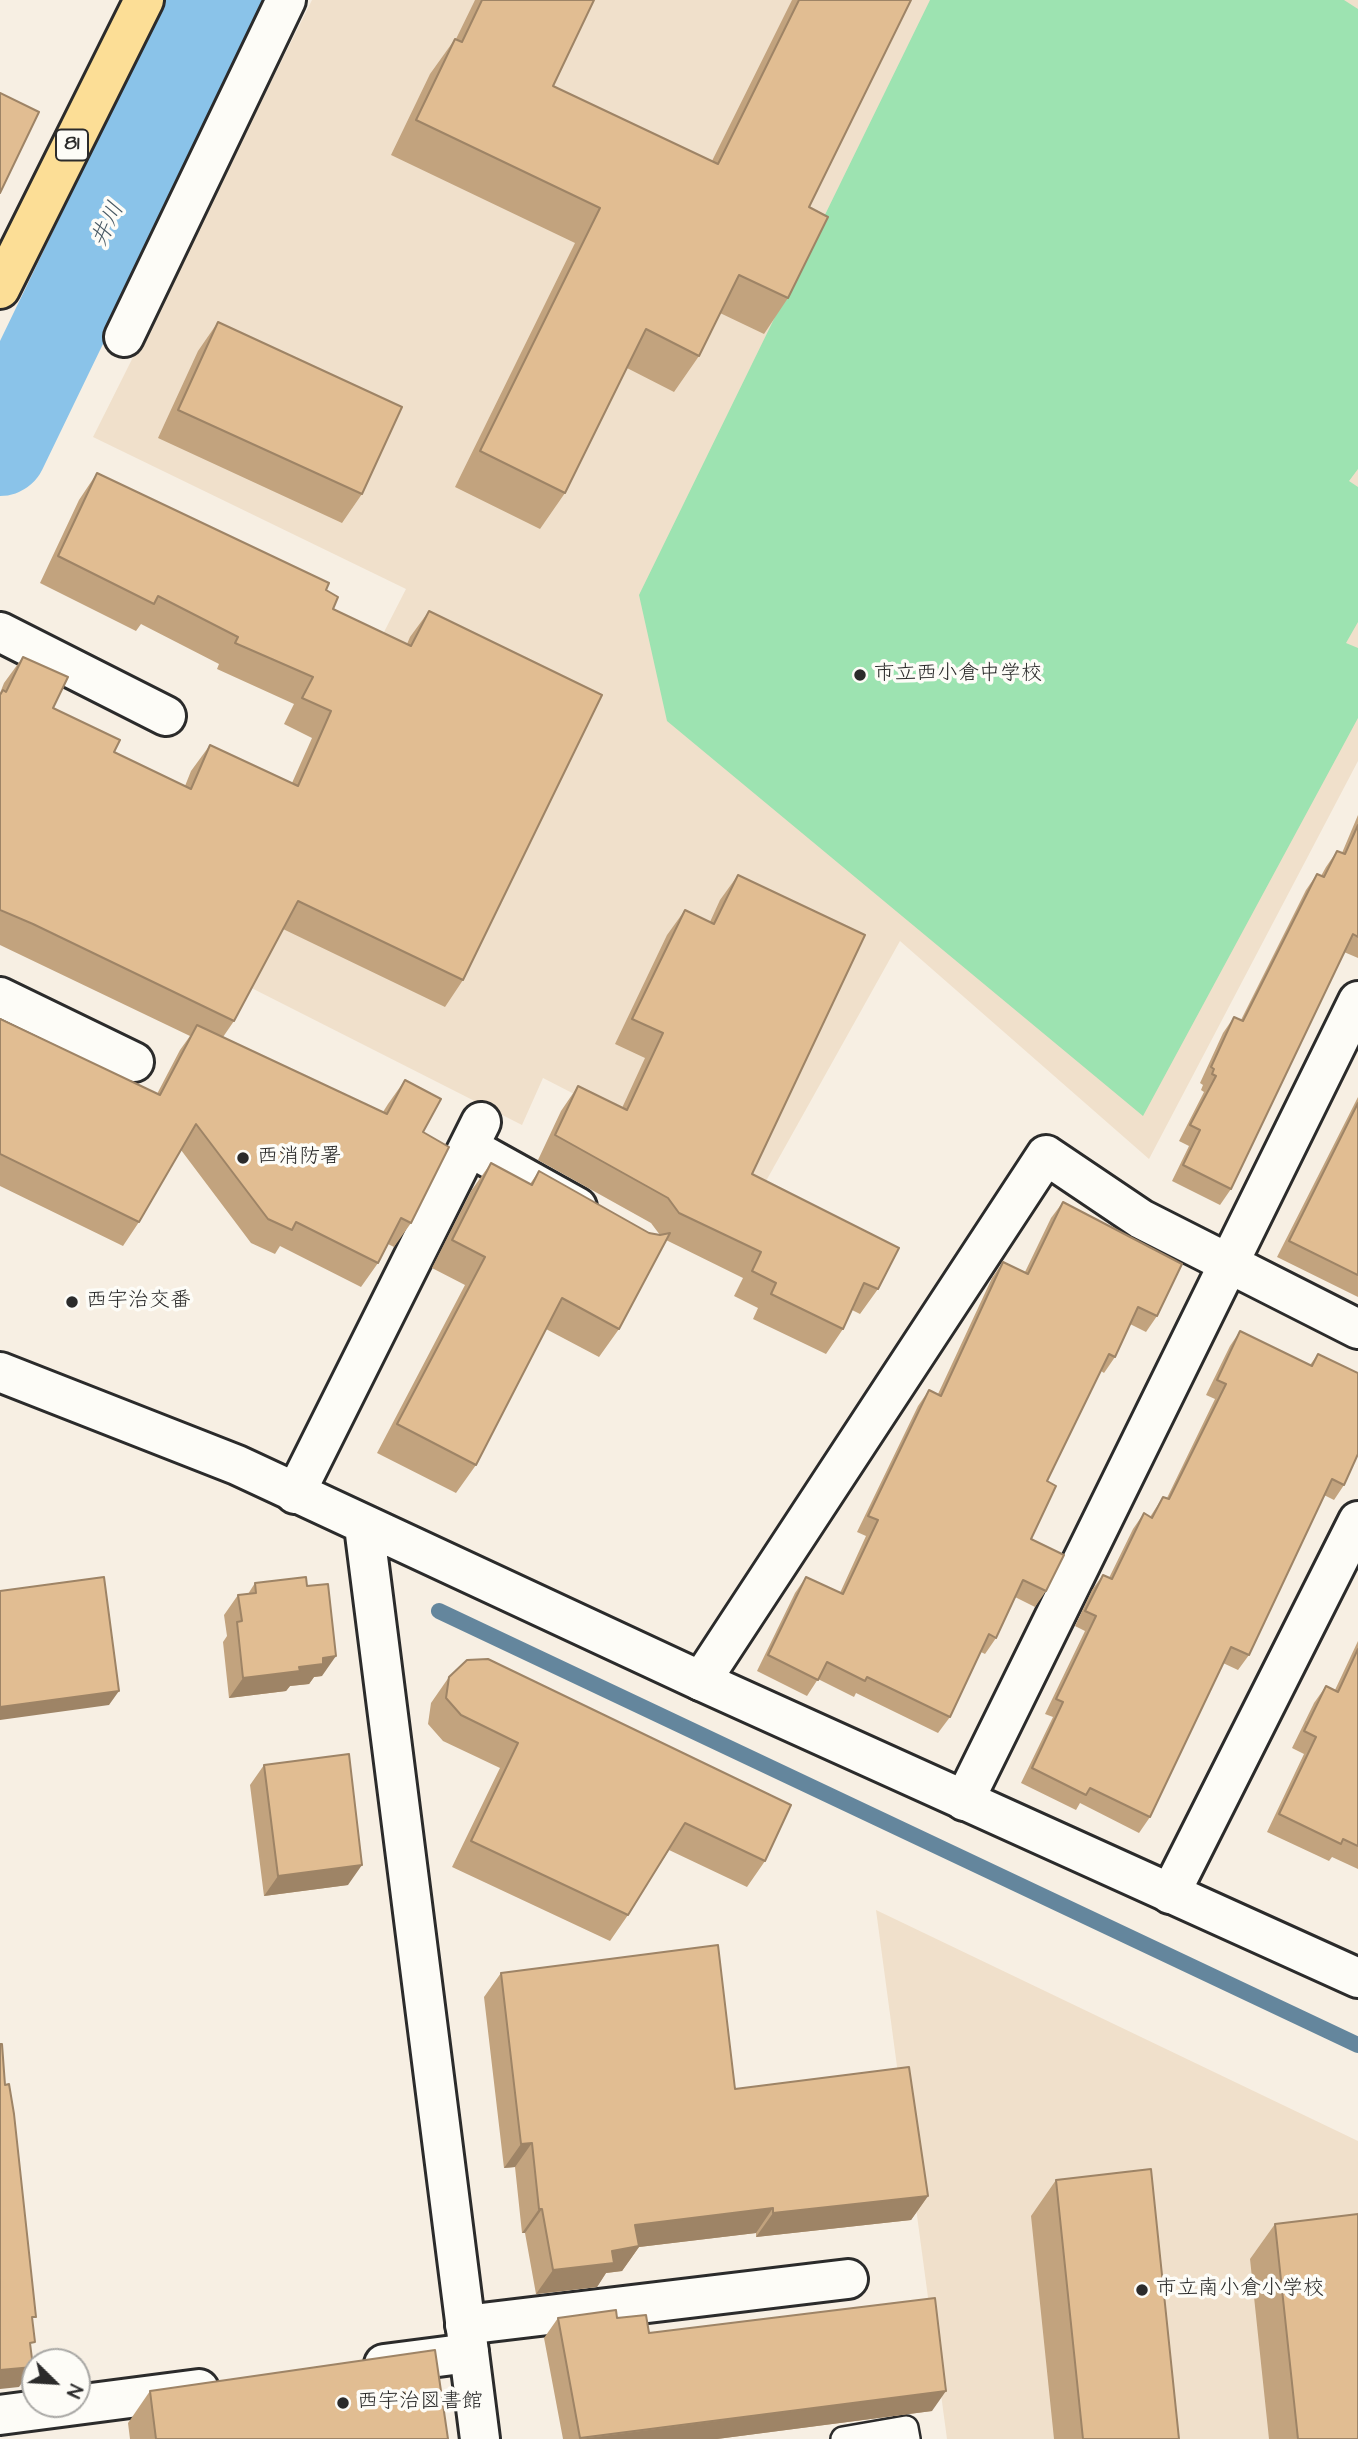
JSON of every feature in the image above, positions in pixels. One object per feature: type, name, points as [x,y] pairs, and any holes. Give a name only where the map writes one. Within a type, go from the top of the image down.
[{"type":"main road","name":"81","points":[[0,289],[144,0]]},
{"type":"street","points":[[124,337],[286,0]]},
{"type":"street","points":[[0,632],[166,716]]},
{"type":"street","points":[[0,997],[134,1062]]},
{"type":"street","points":[[964,1801],[1230,1266],[1358,1001]]},
{"type":"street","points":[[295,1494],[475,1134],[603,1222]]},
{"type":"street","points":[[701,1681],[1046,1155],[1141,1219],[1358,1329]]},
{"type":"street","points":[[0,1372],[237,1465],[701,1681],[1358,1978]]},
{"type":"street","points":[[1170,1894],[1358,1521]]},
{"type":"street","points":[[364,1526],[480,2439]]},
{"type":"street","points":[[345,2369],[467,2339],[848,2279]]},
{"type":"street","points":[[0,2415],[234,2384]]},
{"type":"lane","points":[[843,2439],[906,2428],[908,2439]]},
{"type":"shaded area","name":"市立西小倉中学校","points":[[312,0],[1358,0],[1358,761],[1149,1159],[900,941],[761,1190],[543,1078],[522,1125],[212,968],[406,589],[93,437]]},
{"type":"shaded area","name":"市立南小倉小学校","points":[[876,1910],[1358,2141],[1358,2439],[947,2439]]},
{"type":"green space","points":[[930,0],[1344,0],[1358,9],[1358,469],[1349,481],[1358,487],[1358,622],[1346,643],[1358,648],[1358,718],[1143,1116],[667,721],[639,595]]},
{"type":"building","points":[[482,0],[594,0],[553,86],[718,164],[799,0],[911,0],[809,207],[828,217],[788,298],[739,275],[699,356],[646,329],[565,493],[480,451],[600,208],[416,120],[455,39],[462,42]]},
{"type":"building","points":[[0,93],[39,112],[0,193]]},
{"type":"building","points":[[218,322],[402,407],[362,494],[178,410]]},
{"type":"building","points":[[97,473],[329,583],[326,590],[338,597],[333,609],[411,646],[429,611],[602,695],[463,980],[298,901],[234,1021],[0,910],[0,695],[3,690],[6,692],[23,657],[68,677],[53,708],[120,740],[114,752],[191,789],[210,745],[298,786],[331,711],[302,698],[313,677],[235,643],[238,637],[158,596],[154,604],[58,556]]},
{"type":"building","points":[[1358,825],[1358,937],[1353,934],[1231,1189],[1183,1165],[1200,1130],[1190,1125],[1216,1076],[1212,1074],[1214,1069],[1211,1067],[1234,1017],[1243,1021],[1317,874],[1324,877],[1337,851],[1345,854]]},
{"type":"building","points":[[738,875],[865,935],[752,1174],[899,1248],[878,1289],[864,1283],[843,1329],[771,1294],[776,1283],[752,1271],[761,1252],[679,1213],[668,1198],[555,1135],[578,1086],[627,1110],[663,1033],[632,1019],[685,910],[714,924]]},
{"type":"building","points":[[0,1019],[160,1095],[197,1025],[387,1114],[405,1080],[441,1099],[423,1132],[449,1147],[411,1223],[401,1218],[378,1263],[296,1222],[292,1230],[268,1219],[196,1124],[139,1222],[0,1154]]},
{"type":"building","points":[[1358,1103],[1358,1275],[1289,1241]]},
{"type":"building","points":[[491,1163],[532,1185],[539,1171],[649,1233],[670,1233],[619,1329],[562,1298],[476,1465],[397,1424],[485,1257],[452,1240]]},
{"type":"building","points":[[1063,1202],[1182,1264],[1157,1316],[1138,1307],[1115,1357],[1109,1354],[1047,1481],[1056,1486],[1031,1539],[1064,1555],[1046,1591],[1023,1580],[996,1638],[989,1634],[950,1717],[867,1677],[865,1681],[827,1662],[818,1680],[768,1655],[806,1577],[843,1594],[878,1520],[868,1516],[929,1390],[941,1396],[1003,1262],[1028,1274]]},
{"type":"building","points":[[1240,1331],[1312,1366],[1318,1354],[1358,1373],[1358,1454],[1344,1485],[1332,1479],[1249,1655],[1231,1647],[1150,1817],[1090,1788],[1086,1795],[1032,1768],[1063,1702],[1056,1699],[1096,1616],[1085,1611],[1103,1575],[1112,1579],[1144,1513],[1152,1518],[1163,1497],[1169,1499],[1226,1384],[1217,1380]]},
{"type":"building","points":[[104,1577],[119,1691],[0,1707],[0,1591]]},
{"type":"building","points":[[306,1577],[307,1586],[328,1584],[336,1656],[323,1658],[323,1664],[299,1667],[300,1671],[243,1678],[237,1622],[242,1621],[238,1595],[256,1593],[255,1583]]},
{"type":"building","points":[[1358,1649],[1358,1846],[1343,1839],[1341,1844],[1279,1814],[1316,1737],[1304,1731],[1326,1686],[1338,1692]]},
{"type":"building","points":[[488,1659],[791,1805],[765,1861],[685,1823],[628,1915],[471,1841],[518,1743],[461,1715],[446,1698],[449,1677],[467,1660]]},
{"type":"building","points":[[349,1754],[362,1865],[278,1876],[264,1765]]},
{"type":"building","points":[[718,1945],[735,2089],[909,2067],[928,2196],[773,2213],[773,2208],[635,2225],[639,2246],[612,2251],[614,2263],[553,2270],[542,2209],[539,2209],[532,2143],[521,2144],[501,1973]]},
{"type":"building","points":[[2,2044],[5,2085],[9,2084],[14,2114],[36,2317],[32,2317],[35,2342],[30,2343],[31,2348],[21,2348],[21,2368],[0,2370]]},
{"type":"building","points":[[1151,2169],[1179,2439],[1083,2439],[1056,2180]]},
{"type":"building","points":[[1358,2214],[1358,2439],[1298,2439],[1275,2224]]},
{"type":"building","points":[[935,2298],[946,2391],[580,2438],[558,2318],[616,2310],[617,2318],[646,2315],[649,2333]]},
{"type":"building","points":[[435,2350],[448,2439],[156,2439],[150,2391]]},
{"type":"waterway","name":"井川","points":[[0,449],[217,0]]},
{"type":"waterway","points":[[439,1611],[1358,2045]]},
{"type":"place","name":"市立西小倉中学校","points":[[860,675]]},
{"type":"place","name":"西消防署","points":[[243,1158]]},
{"type":"place","name":"西宇治交番","points":[[72,1302]]},
{"type":"place","name":"市立南小倉小学校","points":[[1142,2290]]},
{"type":"place","name":"西宇治図書館","points":[[343,2403]]}]
